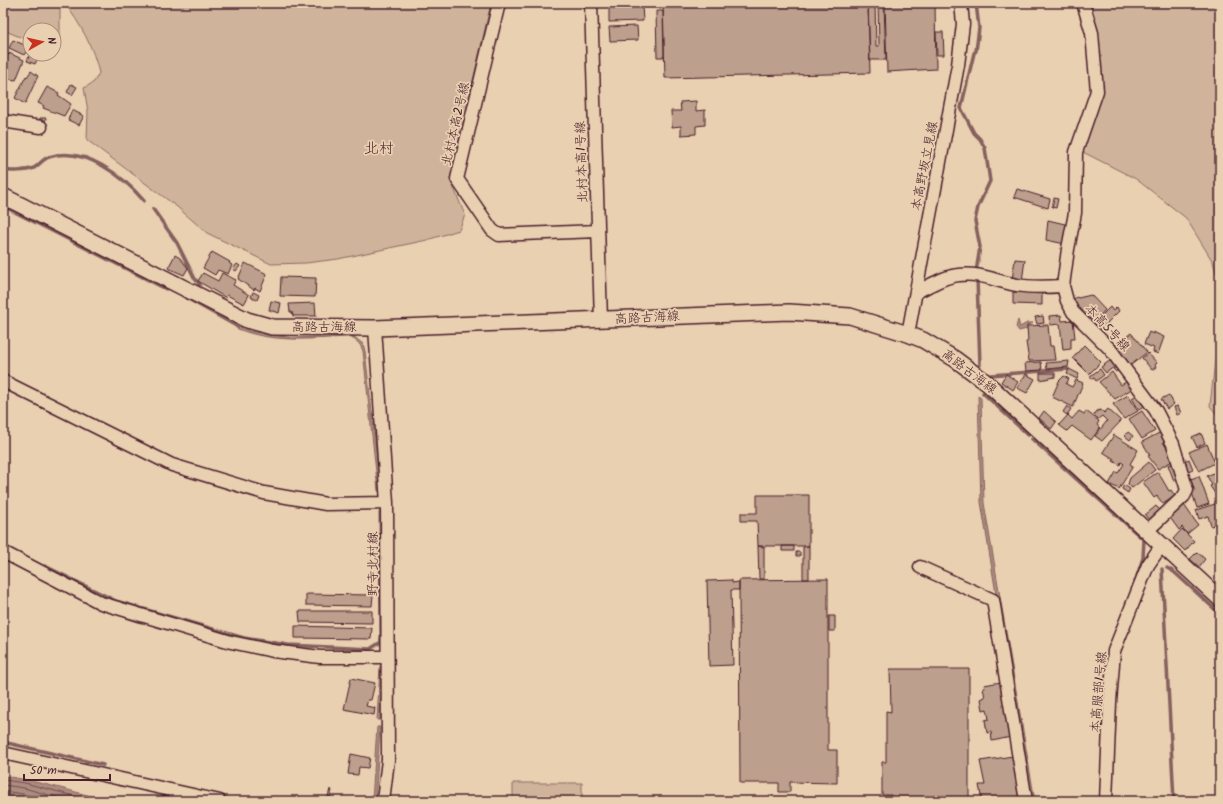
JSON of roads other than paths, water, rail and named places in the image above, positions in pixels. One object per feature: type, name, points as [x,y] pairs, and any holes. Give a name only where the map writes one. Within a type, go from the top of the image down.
[{"type":"main road","name":"高路古海線","points":[[3,196],[247,320],[272,326],[291,328],[375,328],[464,323],[601,320],[789,312],[850,316],[908,334],[923,340],[955,359],[987,383],[1161,546],[1220,599]]},
{"type":"street","name":"北村本高2号線","points":[[499,3],[457,180],[492,230],[499,235],[598,231]]},
{"type":"street","name":"北村本高1号線","points":[[591,3],[601,320]]},
{"type":"street","name":"本高野坂立見線","points":[[908,334],[958,65],[963,24],[961,3]]},
{"type":"street","points":[[916,292],[943,279],[958,275],[971,274],[987,276],[1015,285],[1030,287],[1063,286],[1075,213],[1076,152],[1097,91],[1092,33],[1083,3]]},
{"type":"street","points":[[3,121],[42,127]]},
{"type":"street","name":"本高5号線","points":[[1063,286],[1072,312],[1110,349],[1156,411],[1173,444],[1187,490],[1184,496],[1146,532]]},
{"type":"street","name":"野寺北村線","points":[[375,328],[387,503],[386,657],[388,760],[383,801]]},
{"type":"street","points":[[3,381],[172,465],[264,493],[326,504],[387,503]]},
{"type":"street","name":"本高服部1号線","points":[[1106,801],[1110,702],[1114,651],[1148,565],[1161,546]]},
{"type":"street","points":[[3,552],[101,603],[231,642],[273,651],[320,657],[386,657]]},
{"type":"street","points":[[920,567],[993,600],[1026,801]]},
{"type":"street","points":[[3,753],[220,801]]},
{"type":"water","points":[[1018,320],[1020,327],[1027,323],[1033,323],[1027,325],[1027,329],[1019,331],[1016,327]]},
{"type":"water","points":[[236,324],[249,331],[292,338],[353,336],[363,344],[381,491],[378,491],[363,351],[359,344],[355,340],[347,337],[292,339],[265,336],[238,329],[235,327]]},
{"type":"water","points":[[978,396],[981,398],[984,503],[1035,801],[1030,801],[981,502]]},
{"type":"water","points":[[379,512],[382,512],[382,644],[380,644]]},
{"type":"water","points":[[382,665],[380,720],[377,720],[380,666]]},
{"type":"water","points":[[377,727],[380,727],[375,801],[372,801]]},
{"type":"water","points":[[3,776],[44,784],[112,801],[3,801]]},
{"type":"waterway","points":[[976,3],[979,28],[976,51],[974,53],[961,108],[974,133],[980,139],[985,148],[990,181],[978,207],[975,221],[980,247],[976,272]]},
{"type":"waterway","points":[[3,170],[27,170],[34,168],[49,157],[63,155],[76,156],[89,159],[114,173],[144,201]]},
{"type":"waterway","points":[[3,206],[166,289]]},
{"type":"waterway","points":[[153,209],[177,243],[195,279],[200,285]]},
{"type":"waterway","points":[[977,279],[980,365]]},
{"type":"waterway","points":[[183,296],[238,327]]},
{"type":"waterway","points":[[991,375],[1068,369]]},
{"type":"waterway","points":[[983,393],[1028,435]]},
{"type":"waterway","points":[[1032,439],[1144,540],[1143,558],[1136,579]]},
{"type":"waterway","points":[[45,566],[116,601],[244,638],[288,645],[370,649],[381,642],[381,639]]},
{"type":"waterway","points":[[1167,568],[1174,572],[1220,614]]},
{"type":"waterway","points":[[1162,569],[1174,801]]},
{"type":"waterway","points":[[127,617],[142,622]]},
{"type":"waterway","points":[[3,742],[103,765]]},
{"type":"district","name":"北村","points":[[379,149]]}]
